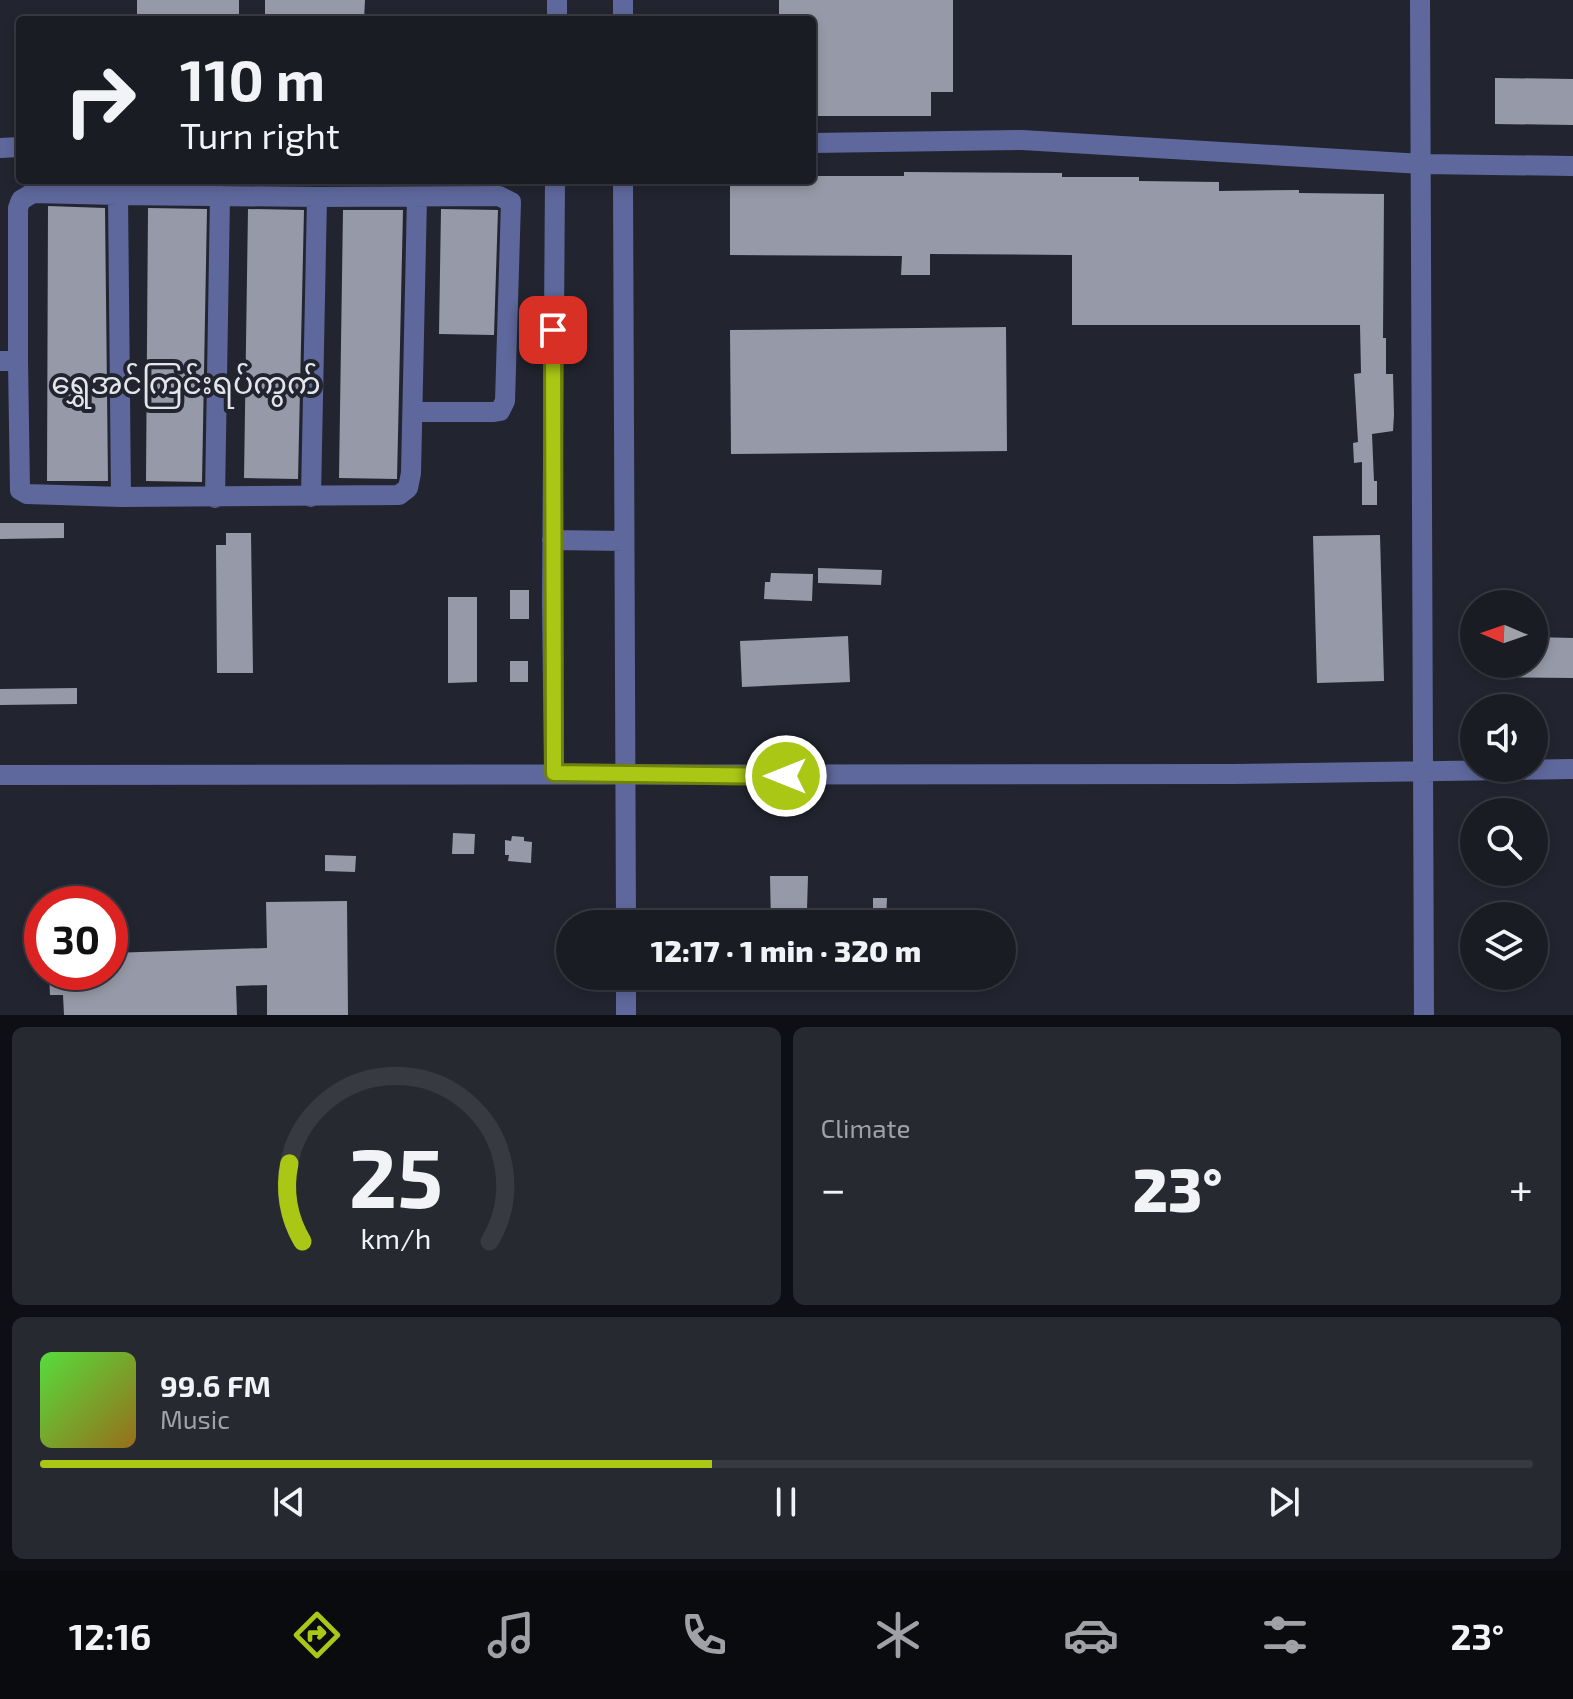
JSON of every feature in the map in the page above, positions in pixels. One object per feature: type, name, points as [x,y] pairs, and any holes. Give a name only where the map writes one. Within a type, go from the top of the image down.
[{"type":"street","points":[[1420,0],[1424,1015]]},
{"type":"street","points":[[816,143],[1022,140],[1422,164],[1573,166]]},
{"type":"street","points":[[554,773],[555,184]]},
{"type":"street","points":[[623,184],[626,910]]},
{"type":"street","points":[[414,412],[494,412],[502,408],[505,401],[513,209],[507,198],[499,196],[33,193],[21,200],[18,208],[9,361],[20,490],[27,494],[215,498],[404,493],[411,473],[414,412],[417,197]]},
{"type":"street","points":[[118,195],[121,497]]},
{"type":"street","points":[[215,498],[220,196]]},
{"type":"street","points":[[311,497],[317,197]]},
{"type":"street","points":[[552,540],[624,541]]},
{"type":"street","points":[[0,775],[1424,772],[1573,769]]},
{"type":"street","points":[[626,990],[626,1015]]},
{"type":"building","points":[[137,0],[239,0],[239,16],[137,16]]},
{"type":"building","points":[[265,0],[365,0],[364,16],[265,16]]},
{"type":"building","points":[[779,0],[953,0],[953,92],[931,92],[931,116],[816,116],[816,16],[779,16]]},
{"type":"building","points":[[1495,78],[1573,79],[1573,125],[1495,124]]},
{"type":"building","points":[[904,172],[1062,173],[1062,177],[1139,177],[1139,181],[1219,182],[1219,191],[1299,190],[1299,193],[1384,194],[1383,338],[1386,338],[1386,374],[1393,374],[1394,415],[1393,431],[1372,434],[1377,505],[1362,505],[1362,462],[1354,463],[1353,443],[1358,442],[1354,374],[1361,373],[1360,325],[1072,325],[1072,255],[930,254],[930,275],[901,275],[902,256],[730,255],[730,184],[816,184],[816,176],[904,176]]},
{"type":"building","points":[[48,206],[105,208],[108,481],[47,481]]},
{"type":"building","points":[[148,208],[207,209],[202,482],[146,481]]},
{"type":"building","points":[[248,209],[304,210],[298,479],[244,478]]},
{"type":"building","points":[[441,209],[498,210],[494,335],[439,334]]},
{"type":"building","points":[[343,210],[403,210],[397,479],[339,478]]},
{"type":"building","points":[[1006,327],[1007,451],[731,454],[730,330]]},
{"type":"building","points":[[0,523],[64,523],[64,538],[0,539]]},
{"type":"building","points":[[226,533],[251,533],[253,673],[217,673],[216,545],[226,545]]},
{"type":"building","points":[[1380,535],[1384,681],[1317,683],[1313,536]]},
{"type":"building","points":[[818,568],[882,570],[881,585],[818,583]]},
{"type":"building","points":[[771,573],[813,574],[812,601],[764,599],[765,582],[770,582]]},
{"type":"building","points":[[510,590],[529,590],[529,619],[510,619]]},
{"type":"building","points":[[448,597],[477,597],[477,682],[448,683]]},
{"type":"building","points":[[848,636],[850,682],[742,687],[740,641]]},
{"type":"building","points":[[1548,637],[1573,638],[1573,678],[1548,678]]},
{"type":"building","points":[[510,661],[528,661],[528,682],[510,682]]},
{"type":"building","points":[[77,688],[77,704],[0,705],[0,689]]},
{"type":"building","points":[[453,833],[475,834],[474,854],[452,854]]},
{"type":"building","points":[[512,836],[524,837],[524,841],[532,842],[531,863],[508,861],[505,840],[511,841]]},
{"type":"building","points":[[325,855],[356,856],[355,872],[325,871]]},
{"type":"building","points":[[770,876],[808,876],[807,910],[771,910]]},
{"type":"building","points":[[873,898],[887,898],[887,910],[873,910]]},
{"type":"building","points":[[347,901],[348,1015],[267,1015],[267,985],[236,986],[237,1015],[64,1015],[63,995],[50,995],[50,990],[128,990],[128,952],[267,948],[266,902]]},
{"type":"district","name":"ရွှေအင်ကြင်းရပ်ကွက်","points":[[186,384]]},
{"type":"route","points":[[553,330],[554,773],[786,776]]}]
